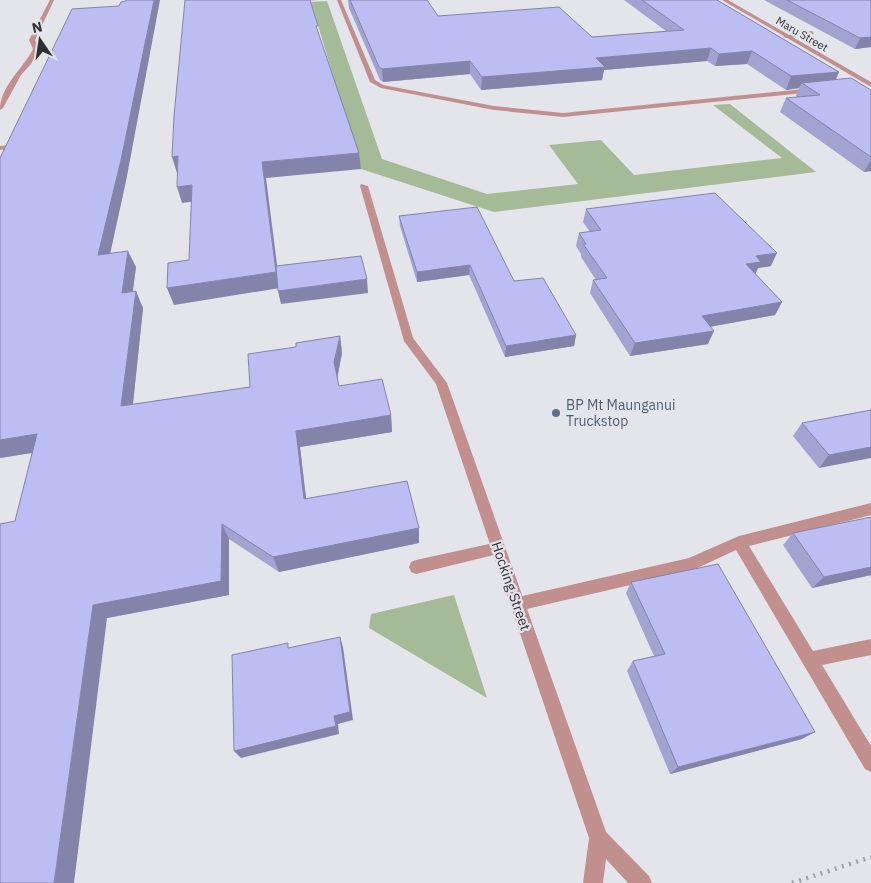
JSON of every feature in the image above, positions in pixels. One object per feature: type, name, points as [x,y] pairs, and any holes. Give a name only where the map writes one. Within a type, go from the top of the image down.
[{"type":"street","points":[[0,108],[18,74],[29,64],[36,50],[32,40],[52,0]]},
{"type":"street","points":[[290,1],[315,0]]},
{"type":"street","points":[[339,0],[372,81],[381,86],[445,100],[510,111],[563,115],[820,90]]},
{"type":"street","name":"Maru Street","points":[[724,0],[871,85]]},
{"type":"street","points":[[786,36],[812,33]]},
{"type":"street","points":[[858,86],[871,85]]},
{"type":"street","points":[[0,148],[8,150],[14,138]]},
{"type":"street","name":"Hocking Street","points":[[364,186],[408,341],[440,383],[599,838],[642,883]]},
{"type":"street","points":[[518,604],[690,564],[738,542],[871,508]]},
{"type":"street","points":[[738,542],[871,763]]},
{"type":"street","points":[[416,567],[498,548]]},
{"type":"street","points":[[809,660],[871,647]]},
{"type":"street","name":"Hocking Street","points":[[593,883],[599,838]]},
{"type":"path","points":[[792,883],[871,857]]},
{"type":"green space","points":[[327,1],[382,159],[487,194],[578,184],[549,145],[601,140],[634,175],[782,158],[713,105],[730,104],[816,172],[494,212],[361,169],[311,2]]},
{"type":"green space","points":[[454,595],[487,698],[369,628],[371,614]]},
{"type":"building","points":[[126,0],[154,0],[121,160],[98,255],[128,251],[122,293],[136,291],[121,406],[250,387],[248,354],[296,347],[296,343],[340,336],[334,362],[339,386],[382,379],[391,415],[296,431],[304,499],[407,481],[419,528],[273,557],[222,524],[221,581],[93,605],[54,883],[0,883],[0,524],[15,521],[37,434],[0,440],[0,158],[72,9],[119,6],[121,2]]},
{"type":"building","points":[[185,0],[310,0],[318,26],[316,26],[359,153],[262,162],[276,272],[167,288],[168,263],[189,260],[192,185],[177,187],[178,156],[172,157]]},
{"type":"building","points":[[350,0],[427,0],[438,16],[559,7],[592,37],[684,30],[642,0],[717,0],[839,72],[791,76],[752,51],[719,54],[711,48],[596,58],[605,67],[482,77],[470,61],[382,69],[379,67]]},
{"type":"building","points":[[787,0],[871,0],[871,37],[860,38]]},
{"type":"building","points":[[851,78],[871,90],[871,157],[786,98],[820,95],[802,83]]},
{"type":"building","points":[[715,193],[777,253],[756,256],[761,262],[746,264],[782,302],[702,316],[714,331],[635,343],[593,280],[607,278],[583,244],[586,244],[579,233],[601,230],[586,209]]},
{"type":"building","points":[[477,207],[514,281],[543,278],[576,335],[506,346],[470,265],[417,272],[399,216]]},
{"type":"building","points":[[361,256],[367,279],[278,291],[276,266]]},
{"type":"building","points":[[871,410],[871,447],[829,455],[802,423]]},
{"type":"building","points":[[871,517],[871,567],[824,577],[793,533]]},
{"type":"building","points":[[718,564],[815,732],[678,767],[633,661],[665,654],[631,582]]},
{"type":"building","points":[[340,637],[350,712],[334,716],[336,726],[234,751],[232,655],[288,643],[288,648]]},
{"type":"place","name":"BP Mt Maunganui Truckstop","points":[[556,413]]}]
